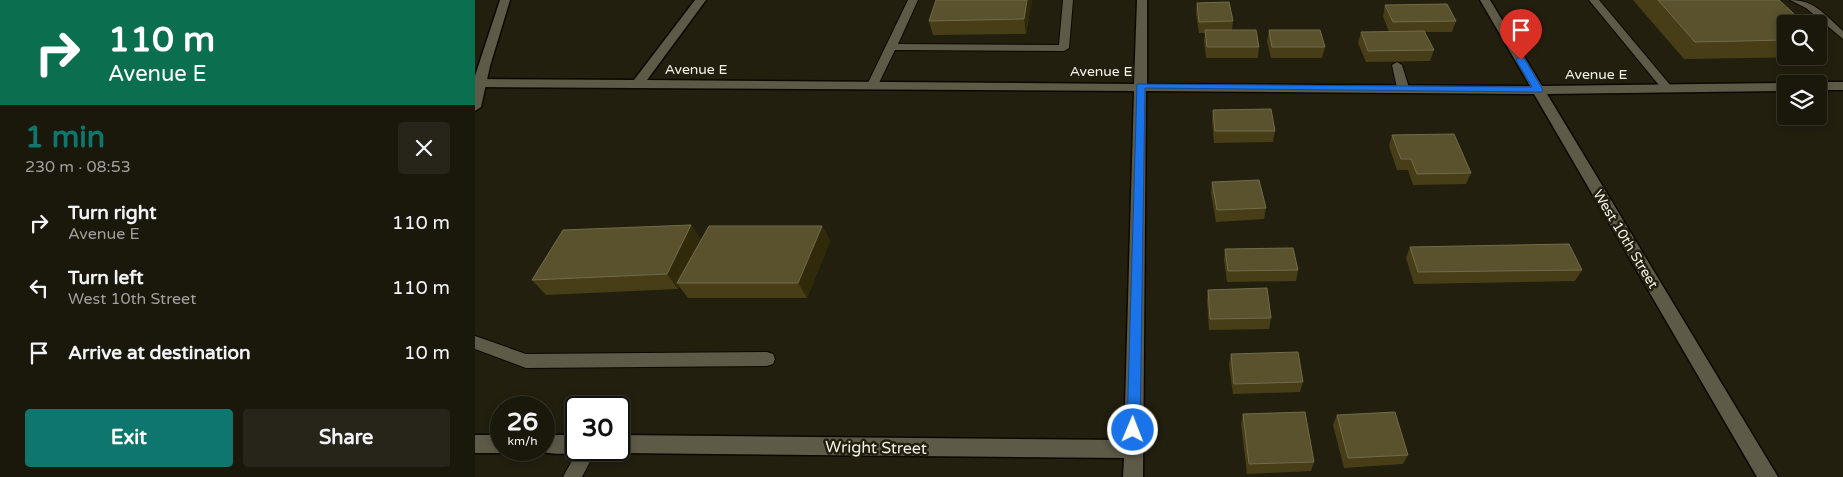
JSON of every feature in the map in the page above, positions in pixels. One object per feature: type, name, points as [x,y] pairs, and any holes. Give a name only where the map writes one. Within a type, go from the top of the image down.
[{"type":"street","points":[[475,107],[476,81],[493,42],[505,0]]},
{"type":"street","points":[[638,84],[701,0]]},
{"type":"street","points":[[1133,477],[1142,0]]},
{"type":"street","name":"West 10th Street","points":[[1485,0],[1767,477]]},
{"type":"street","name":"Avenue E","points":[[476,81],[638,84],[1538,90],[1777,87]]},
{"type":"street","points":[[1827,86],[1843,86]]},
{"type":"street","points":[[475,444],[490,444]]},
{"type":"street","name":"Wright Street","points":[[630,444],[1133,449]]},
{"type":"lane","points":[[873,85],[913,0]]},
{"type":"lane","points":[[891,47],[1064,48],[1069,0]]},
{"type":"lane","points":[[1594,0],[1667,88]]},
{"type":"lane","points":[[1795,0],[1809,6],[1843,36]]},
{"type":"lane","points":[[1397,65],[1403,88]]},
{"type":"lane","points":[[475,342],[526,361],[767,359]]},
{"type":"lane","points":[[572,477],[581,461]]},
{"type":"building","points":[[936,0],[1027,0],[1024,19],[929,21]]},
{"type":"building","points":[[1658,0],[1779,0],[1795,15],[1777,15],[1777,40],[1695,42]]},
{"type":"building","points":[[1229,2],[1233,21],[1199,22],[1197,3]]},
{"type":"building","points":[[1447,4],[1456,21],[1393,22],[1385,5]]},
{"type":"building","points":[[1205,30],[1256,30],[1259,47],[1207,47]]},
{"type":"building","points":[[1269,30],[1320,30],[1325,47],[1272,47]]},
{"type":"building","points":[[1424,31],[1434,50],[1368,51],[1361,32]]},
{"type":"building","points":[[1271,109],[1275,131],[1215,131],[1213,110]]},
{"type":"building","points":[[1454,134],[1471,173],[1417,174],[1411,159],[1401,159],[1392,135]]},
{"type":"building","points":[[1259,180],[1266,208],[1217,210],[1212,182]]},
{"type":"building","points":[[691,225],[667,274],[532,280],[563,230]]},
{"type":"building","points":[[709,226],[822,226],[798,283],[677,283]]},
{"type":"building","points":[[1569,244],[1582,270],[1418,272],[1410,247]]},
{"type":"building","points":[[1293,248],[1298,270],[1228,271],[1225,249]]},
{"type":"building","points":[[1267,288],[1271,318],[1210,319],[1208,290]]},
{"type":"building","points":[[1298,352],[1303,382],[1234,384],[1231,354]]},
{"type":"building","points":[[1305,412],[1314,462],[1249,464],[1243,414]]},
{"type":"building","points":[[1395,412],[1408,455],[1348,458],[1337,415]]},
{"type":"route","points":[[1133,430],[1141,86],[1538,90],[1521,60]]}]
